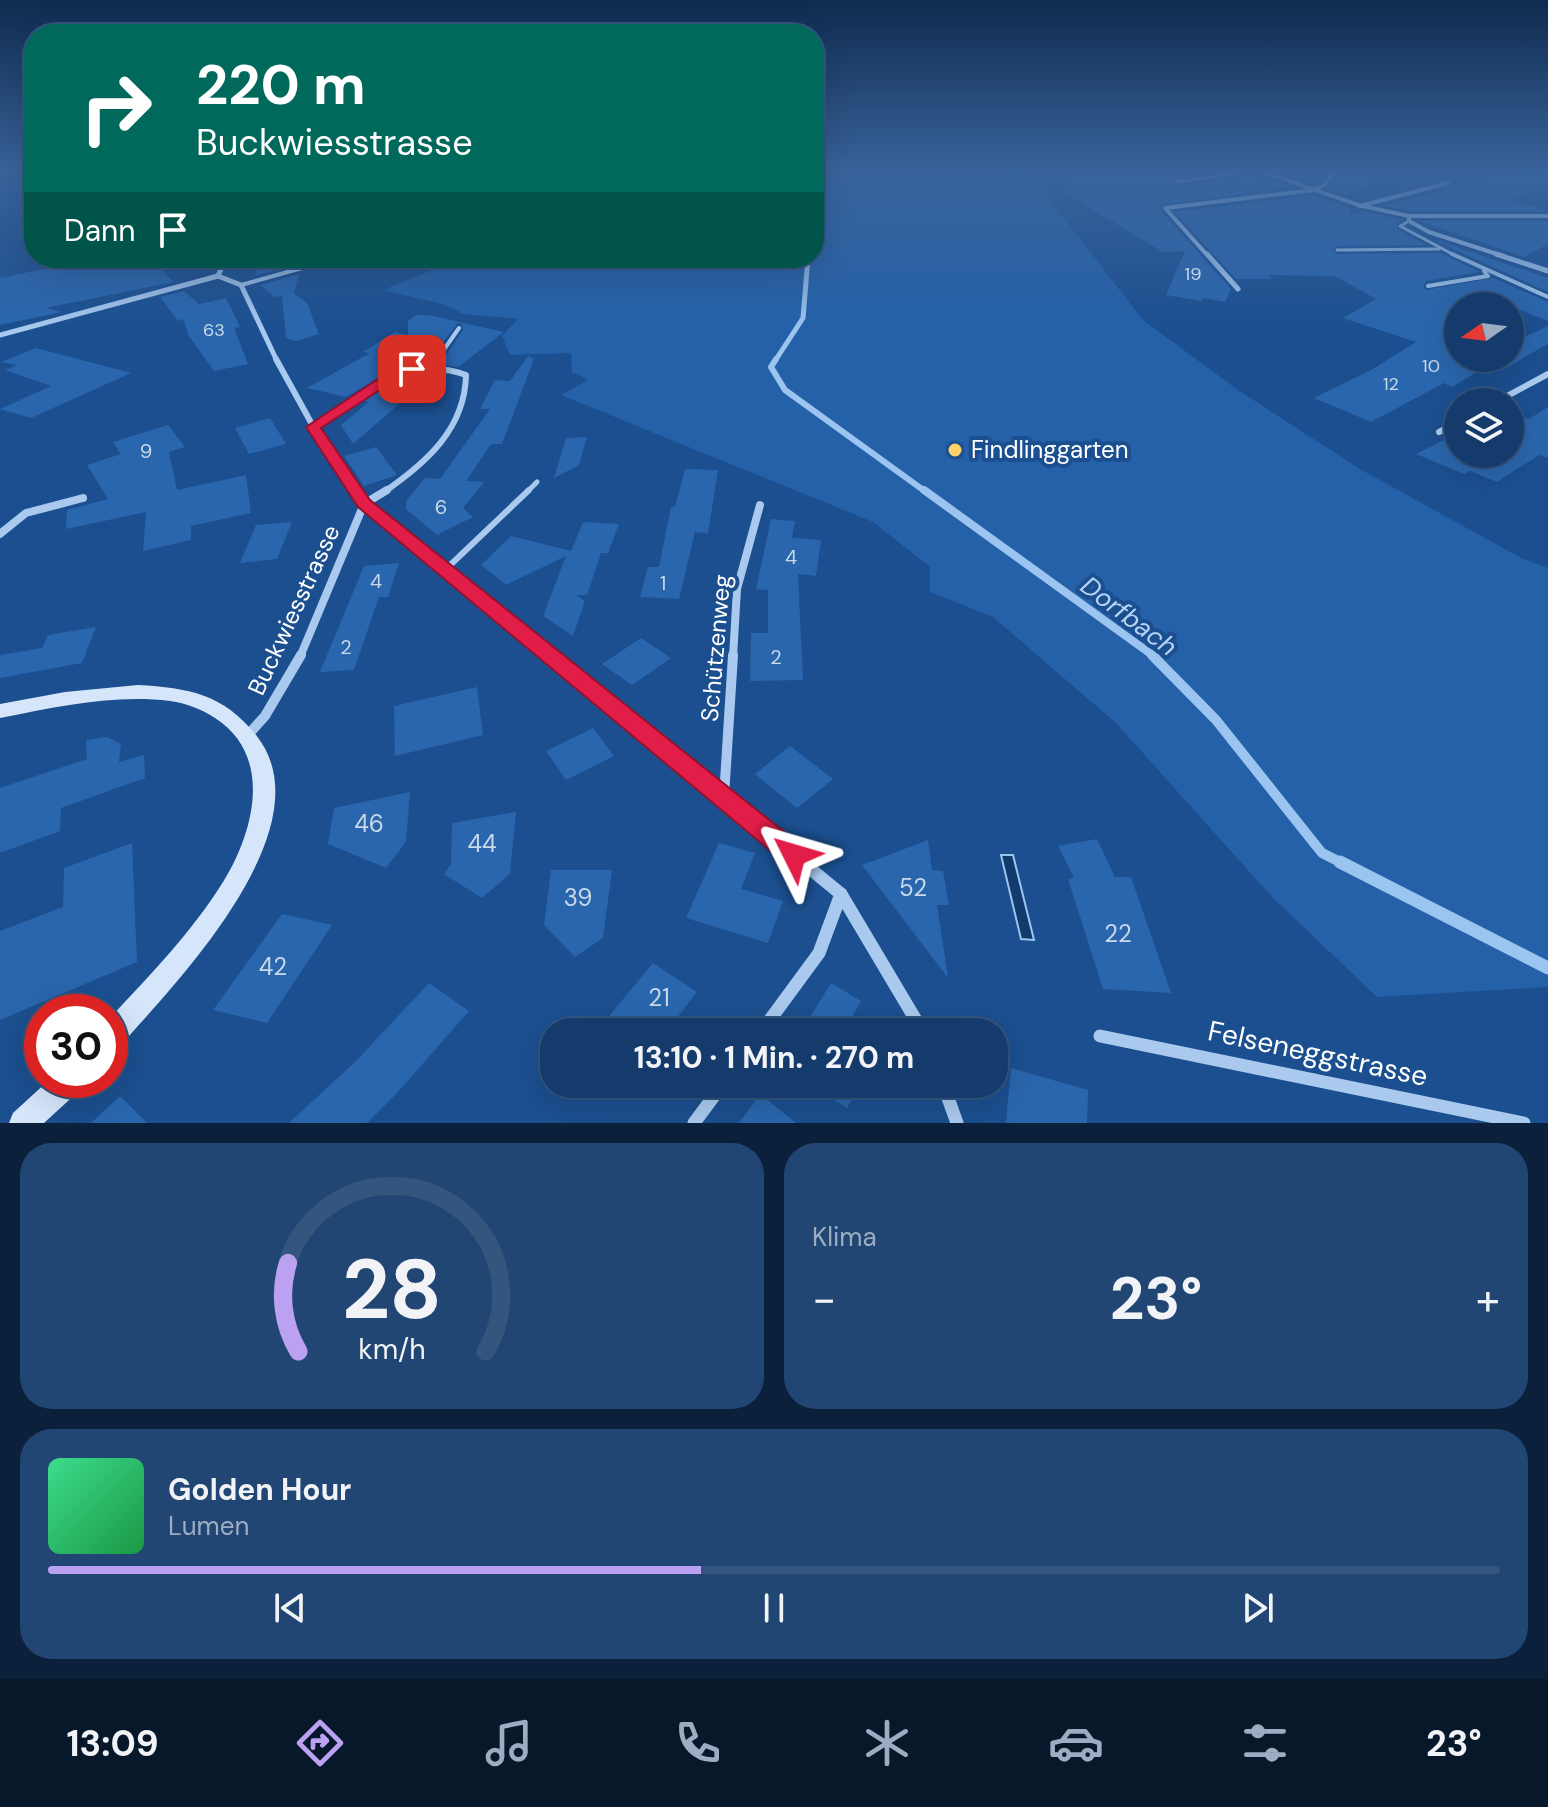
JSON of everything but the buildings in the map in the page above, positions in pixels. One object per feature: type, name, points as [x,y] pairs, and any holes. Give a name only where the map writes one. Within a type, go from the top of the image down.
[{"type":"main road","points":[[0,711],[98,693],[156,692],[213,708],[232,719],[248,735],[262,761],[264,789],[258,832],[216,911],[128,1016]]},
{"type":"main road","points":[[23,1123],[50,1098]]},
{"type":"street","points":[[1180,224],[1238,289]]},
{"type":"street","points":[[1421,224],[1446,238],[1548,271]]},
{"type":"street","points":[[218,276],[221,268]]},
{"type":"street","points":[[0,335],[218,276],[241,285],[313,427],[364,504],[841,894],[915,1018]]},
{"type":"street","points":[[313,427],[392,376],[432,366]]},
{"type":"street","name":"Buckwiesstrasse","points":[[248,735],[262,723],[290,676],[364,504],[388,490],[439,444],[457,420],[469,392],[466,375],[453,367],[432,366]]},
{"type":"street","points":[[1522,388],[1548,374]]},
{"type":"street","points":[[1439,432],[1444,429]]},
{"type":"street","points":[[0,534],[26,513],[83,498]]},
{"type":"street","name":"Schützenweg","points":[[724,797],[737,589],[760,505]]},
{"type":"street","points":[[771,1018],[819,953],[841,894]]},
{"type":"street","name":"Felseneggstrasse","points":[[1100,1036],[1282,1070],[1524,1123]]},
{"type":"street","points":[[694,1123],[713,1098]]},
{"type":"street","points":[[948,1098],[957,1123]]},
{"type":"lane","points":[[1402,224],[1422,239],[1484,271],[1548,297]]},
{"type":"lane","points":[[1422,239],[1446,238]]},
{"type":"lane","points":[[1337,250],[1442,249]]},
{"type":"lane","points":[[241,285],[302,268]]},
{"type":"lane","points":[[1428,286],[1461,283],[1488,276],[1484,271]]},
{"type":"lane","points":[[432,366],[459,328]]},
{"type":"lane","points":[[445,570],[537,482]]},
{"type":"shaded area","points":[[824,224],[1069,224],[1143,320],[1238,390],[1360,469],[1523,559],[1548,568],[1548,987],[1377,997],[1272,897],[1116,723],[993,617],[930,592],[930,567],[873,522],[561,395],[588,380],[572,372],[571,353],[510,355],[502,336],[518,319],[463,314],[446,305],[383,290],[437,268],[824,268]]},
{"type":"shaded area","points":[[1001,855],[1013,855],[1034,940],[1021,939]]},
{"type":"waterway","name":"Dorfbach","points":[[775,361],[803,318],[807,268]]},
{"type":"waterway","name":"Dorfbach","points":[[776,359],[771,367],[785,390],[926,492]]},
{"type":"waterway","name":"Dorfbach","points":[[924,490],[1155,657]]},
{"type":"waterway","name":"Dorfbach","points":[[1152,655],[1216,720],[1322,853],[1340,862]]},
{"type":"waterway","name":"Dorfbach","points":[[1340,862],[1344,864]]},
{"type":"waterway","name":"Dorfbach","points":[[1340,862],[1548,968]]},
{"type":"place","name":"Findlinggarten","points":[[955,450]]},
{"type":"route","points":[[412,369],[392,376],[313,427],[364,504],[794,855]]}]
